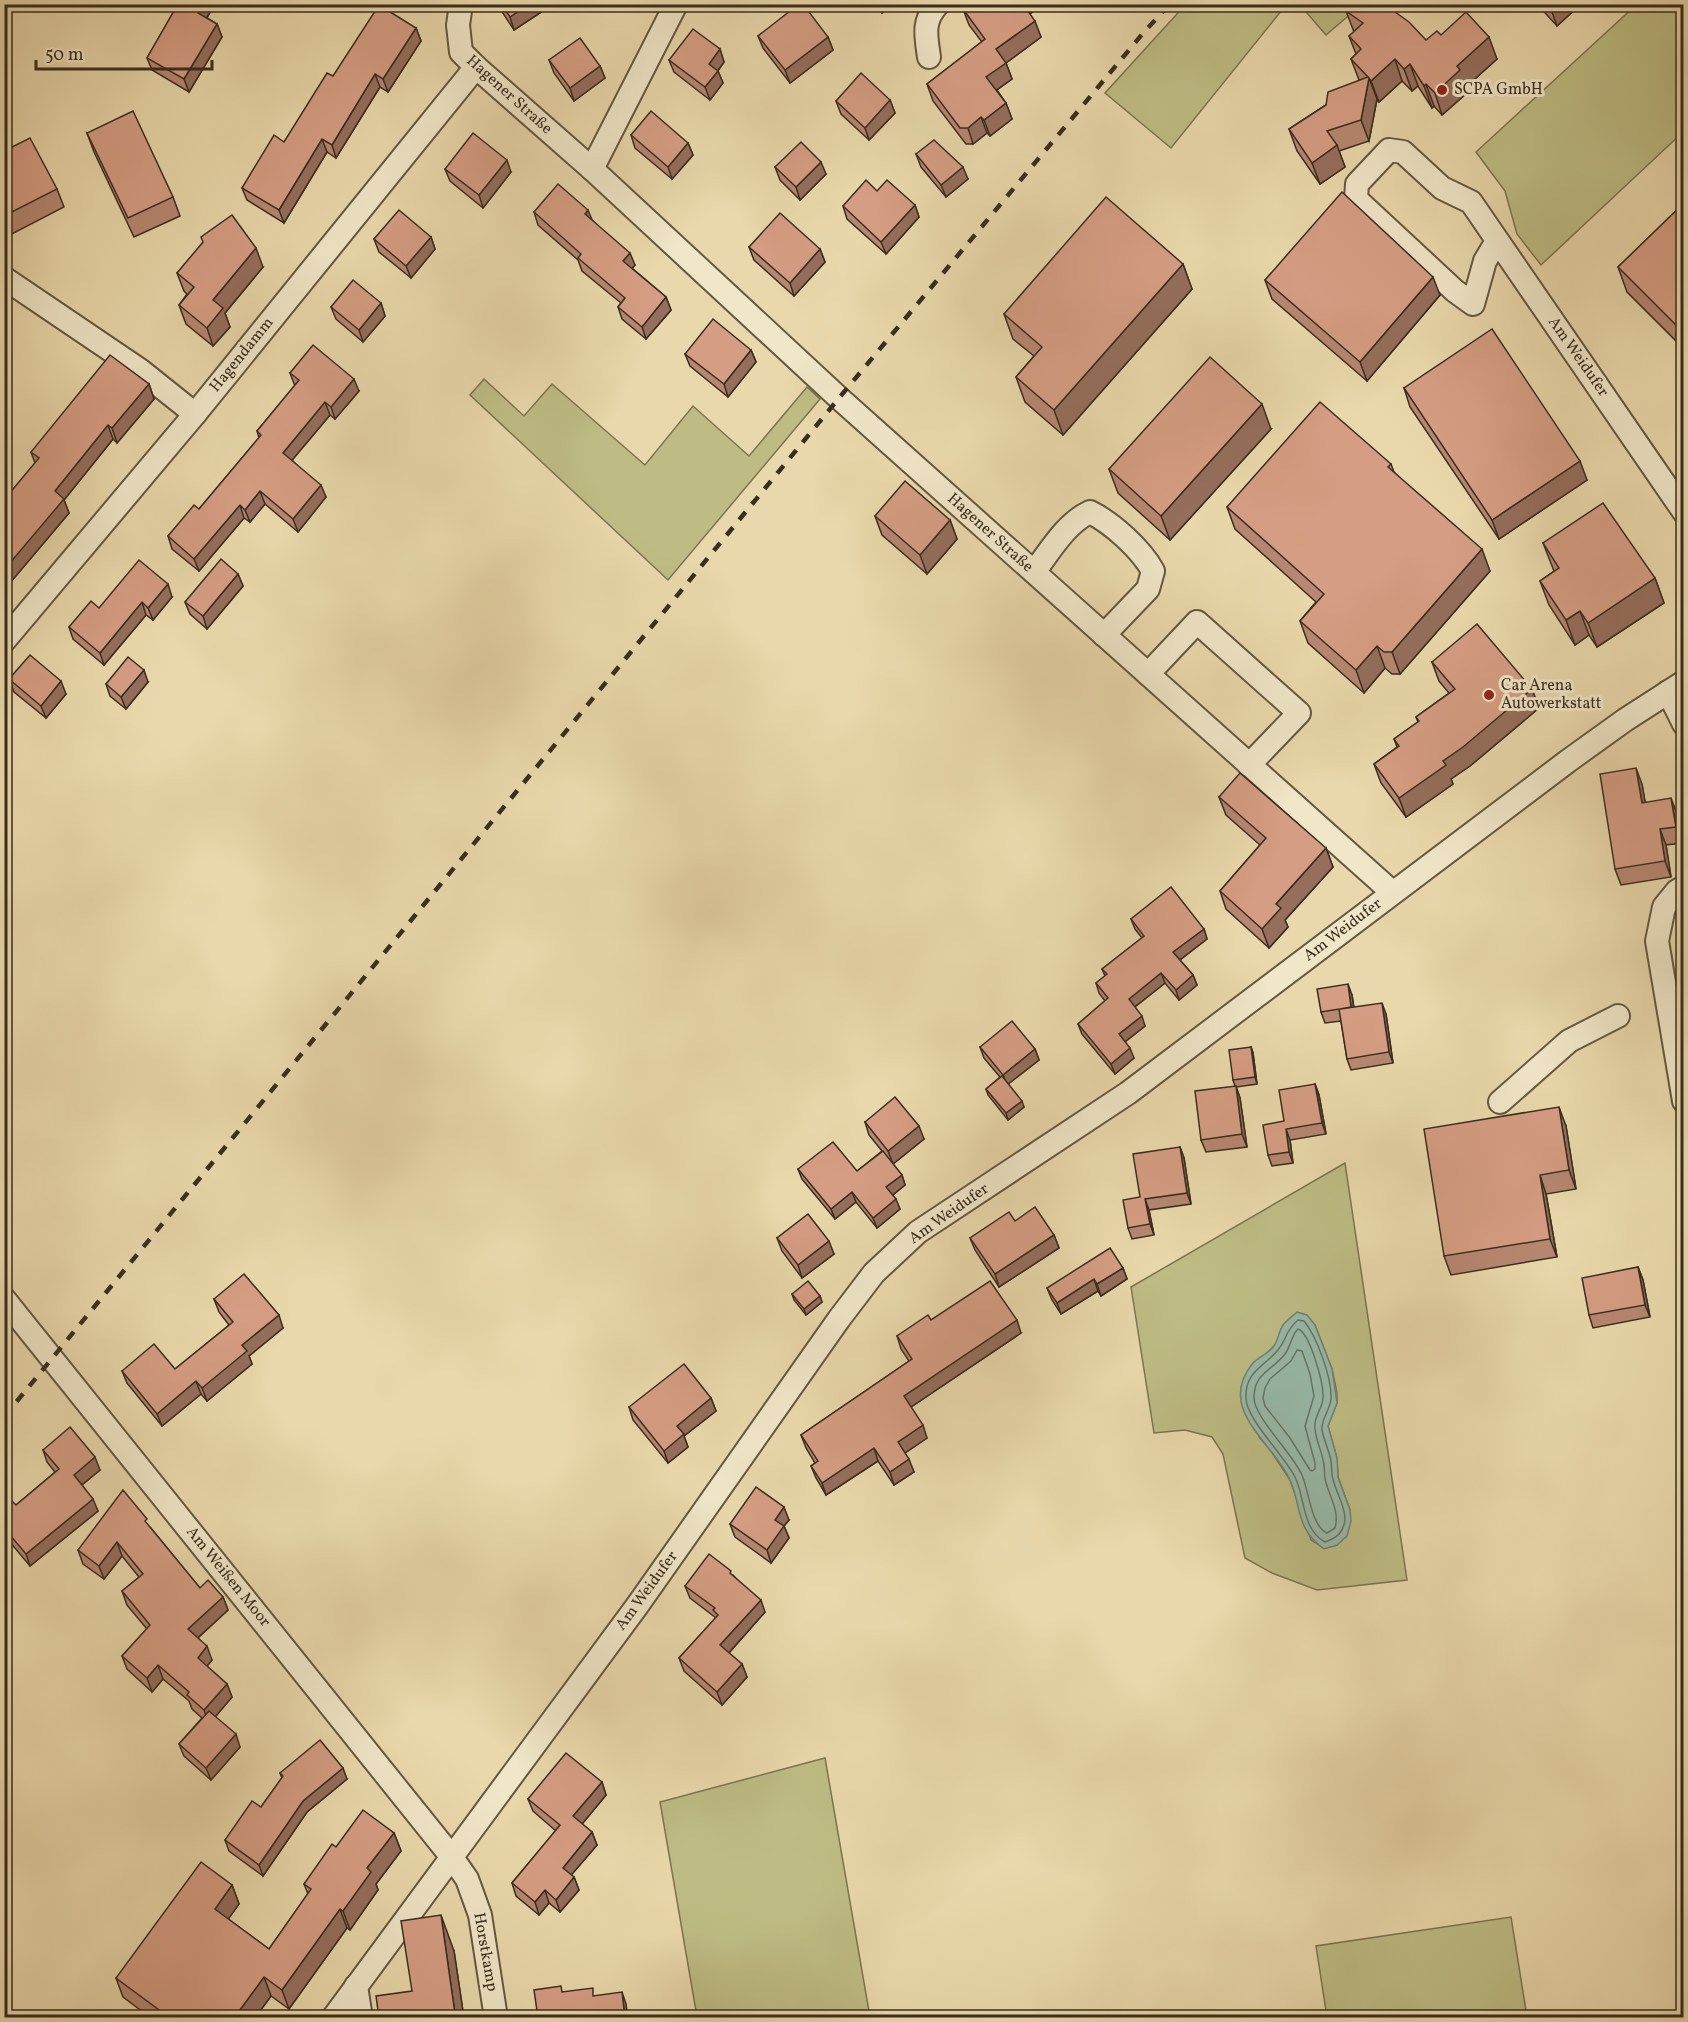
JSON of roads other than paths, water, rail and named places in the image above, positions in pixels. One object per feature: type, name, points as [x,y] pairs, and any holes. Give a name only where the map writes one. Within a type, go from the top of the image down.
[{"type":"street","name":"Hagener Straße","points":[[461,4],[458,25],[461,52],[476,67],[592,169],[838,398],[1392,892]]},
{"type":"street","points":[[592,169],[676,4]]},
{"type":"street","points":[[929,57],[924,29],[933,9],[938,4]]},
{"type":"street","name":"Hagendamm","points":[[4,641],[195,414],[476,67]]},
{"type":"street","name":"Am Weidufer","points":[[1497,241],[1485,261],[1473,304],[1455,291],[1356,199],[1357,184],[1389,150],[1403,152],[1442,188],[1471,202],[1683,512]]},
{"type":"street","points":[[4,278],[140,370],[195,414]]},
{"type":"street","points":[[1034,573],[1058,540],[1080,517],[1090,512],[1104,519],[1146,559],[1153,572],[1148,589],[1104,635]]},
{"type":"street","points":[[1148,674],[1197,622],[1299,713],[1249,765]]},
{"type":"street","points":[[1676,687],[1683,724]]},
{"type":"street","name":"Am Weidufer","points":[[333,2018],[637,1606],[839,1319],[874,1273],[918,1232],[1128,1092],[1568,761],[1676,687]]},
{"type":"street","points":[[1683,887],[1664,907],[1657,941],[1675,995],[1683,1099]]},
{"type":"street","points":[[1500,1102],[1569,1041],[1618,1016]]},
{"type":"street","name":"Am Weißen Moor","points":[[4,1299],[451,1856]]},
{"type":"street","name":"Horstkamp","points":[[451,1856],[467,1879],[480,1915],[496,2018]]},
{"type":"street","points":[[356,1986],[361,2018]]},
{"type":"water","points":[[1297,1312],[1307,1315],[1315,1325],[1332,1369],[1337,1403],[1328,1426],[1337,1458],[1338,1477],[1350,1510],[1351,1521],[1347,1536],[1337,1545],[1324,1549],[1308,1533],[1290,1480],[1251,1424],[1240,1395],[1243,1380],[1253,1363],[1272,1349],[1283,1325]]},
{"type":"railway","points":[[4,1417],[839,398],[1144,32],[1170,4]]},
{"type":"place","name":"SCPA GmbH","points":[[1442,90]]},
{"type":"place","name":"Car Arena Autowerkstatt","points":[[1489,695]]}]
